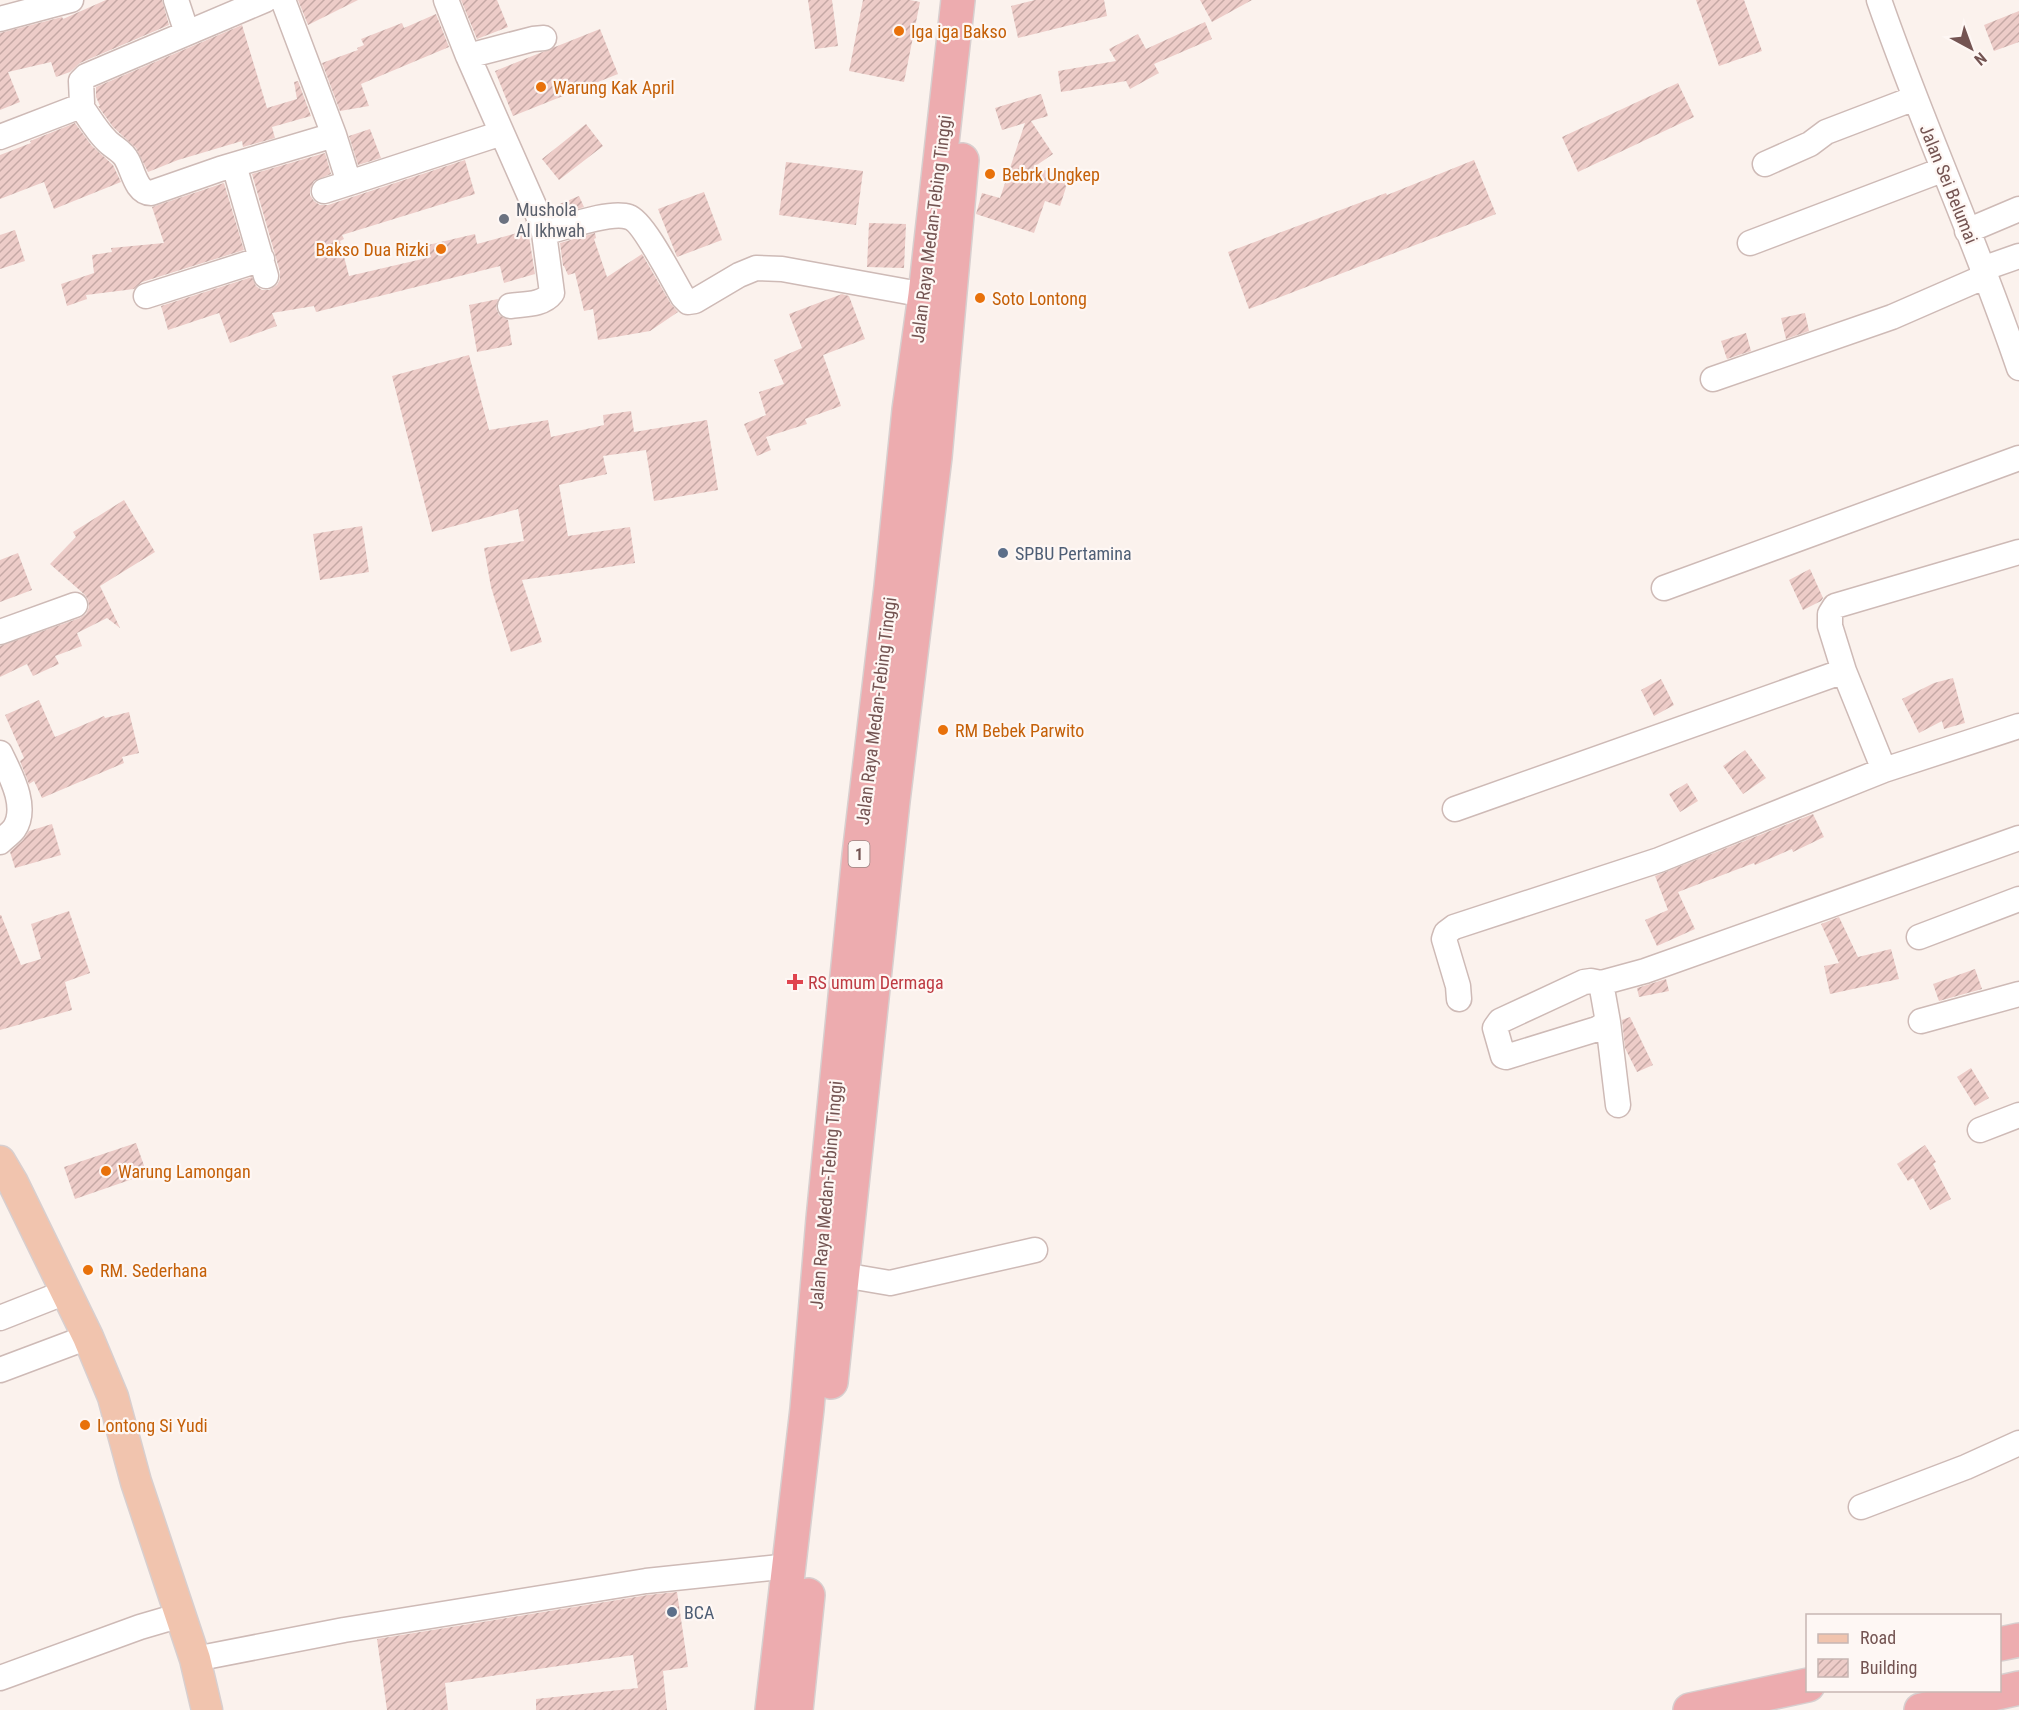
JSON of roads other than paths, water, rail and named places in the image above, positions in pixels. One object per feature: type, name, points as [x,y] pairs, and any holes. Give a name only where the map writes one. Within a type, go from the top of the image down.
[{"type":"highway","name":"Jalan Raya Medan-Tebing Tinggi","points":[[772,1710],[807,1409],[859,855],[958,0]]},
{"type":"highway","name":"Jalan Raya Medan-Tebing Tinggi","points":[[796,1710],[892,813],[935,457],[979,0]]},
{"type":"highway","points":[[2001,1644],[2019,1640]]},
{"type":"highway","points":[[1690,1710],[1806,1685]]},
{"type":"highway","points":[[1921,1710],[2019,1688]]},
{"type":"main road","points":[[4,1178],[88,1336],[113,1397],[136,1482],[195,1659],[207,1710]]},
{"type":"street","points":[[0,19],[71,0]]},
{"type":"street","points":[[176,0],[187,33]]},
{"type":"street","points":[[264,0],[86,76],[81,81],[80,105],[105,139],[127,158],[139,184],[146,193],[334,135]]},
{"type":"street","points":[[283,0],[334,135],[349,183]]},
{"type":"street","points":[[446,0],[468,56],[536,210],[544,234],[552,293],[540,302],[510,306]]},
{"type":"street","name":"Jalan Sei Belumai","points":[[1879,0],[1967,231],[1984,272],[2012,323],[2019,368]]},
{"type":"street","points":[[468,56],[544,38]]},
{"type":"street","points":[[1766,164],[1810,144],[1826,132],[1915,98]]},
{"type":"street","points":[[0,137],[80,105]]},
{"type":"street","points":[[324,191],[502,133]]},
{"type":"street","points":[[158,292],[264,267],[234,165]]},
{"type":"street","points":[[1750,243],[1942,170]]},
{"type":"street","points":[[1967,231],[2019,209]]},
{"type":"street","points":[[544,234],[614,215],[629,216],[636,220],[682,297],[688,302],[756,268],[782,269],[925,294]]},
{"type":"street","points":[[1713,379],[1892,317],[2019,256]]},
{"type":"street","points":[[1664,588],[2019,458]]},
{"type":"street","points":[[1884,770],[1844,671],[1830,626],[1830,614],[1835,606],[2019,552]]},
{"type":"street","points":[[0,632],[75,605]]},
{"type":"street","points":[[1455,809],[1844,671]]},
{"type":"street","points":[[1459,999],[1458,986],[1444,939],[1446,933],[1454,927],[1659,860],[1884,770],[2019,726]]},
{"type":"street","points":[[0,753],[19,797],[18,819],[14,828],[0,842]]},
{"type":"street","points":[[1608,1022],[1597,1029],[1506,1057],[1499,1048],[1495,1028],[1500,1021],[1584,982],[1602,983],[1645,971],[2019,838]]},
{"type":"street","points":[[1919,937],[2019,899]]},
{"type":"street","points":[[1602,983],[1618,1106]]},
{"type":"street","points":[[1921,1021],[2019,994]]},
{"type":"street","points":[[1980,1130],[2019,1115]]},
{"type":"street","points":[[843,1275],[890,1283],[1035,1250]]},
{"type":"street","points":[[0,1318],[66,1292]]},
{"type":"street","points":[[0,1370],[88,1336]]},
{"type":"street","points":[[1861,1507],[1966,1467],[2019,1443]]},
{"type":"street","points":[[195,1659],[344,1630],[646,1581],[789,1566]]},
{"type":"street","points":[[0,1678],[140,1627],[181,1615]]},
{"type":"place","name":"Iga iga Bakso","points":[[899,31]]},
{"type":"place","name":"Warung Kak April","points":[[541,87]]},
{"type":"place","name":"Bebrk Ungkep","points":[[990,174]]},
{"type":"place","name":"Mushola Al Ikhwah","points":[[504,219]]},
{"type":"place","name":"Bakso Dua Rizki","points":[[441,249]]},
{"type":"place","name":"Soto Lontong","points":[[980,298]]},
{"type":"place","name":"SPBU Pertamina","points":[[1003,553]]},
{"type":"place","name":"RM Bebek Parwito","points":[[943,730]]},
{"type":"place","name":"RS umum Dermaga","points":[[795,982]]},
{"type":"place","name":"Warung Lamongan","points":[[106,1171]]},
{"type":"place","name":"RM. Sederhana","points":[[88,1270]]},
{"type":"place","name":"Lontong Si Yudi","points":[[85,1425]]},
{"type":"place","name":"BCA","points":[[672,1612]]}]
